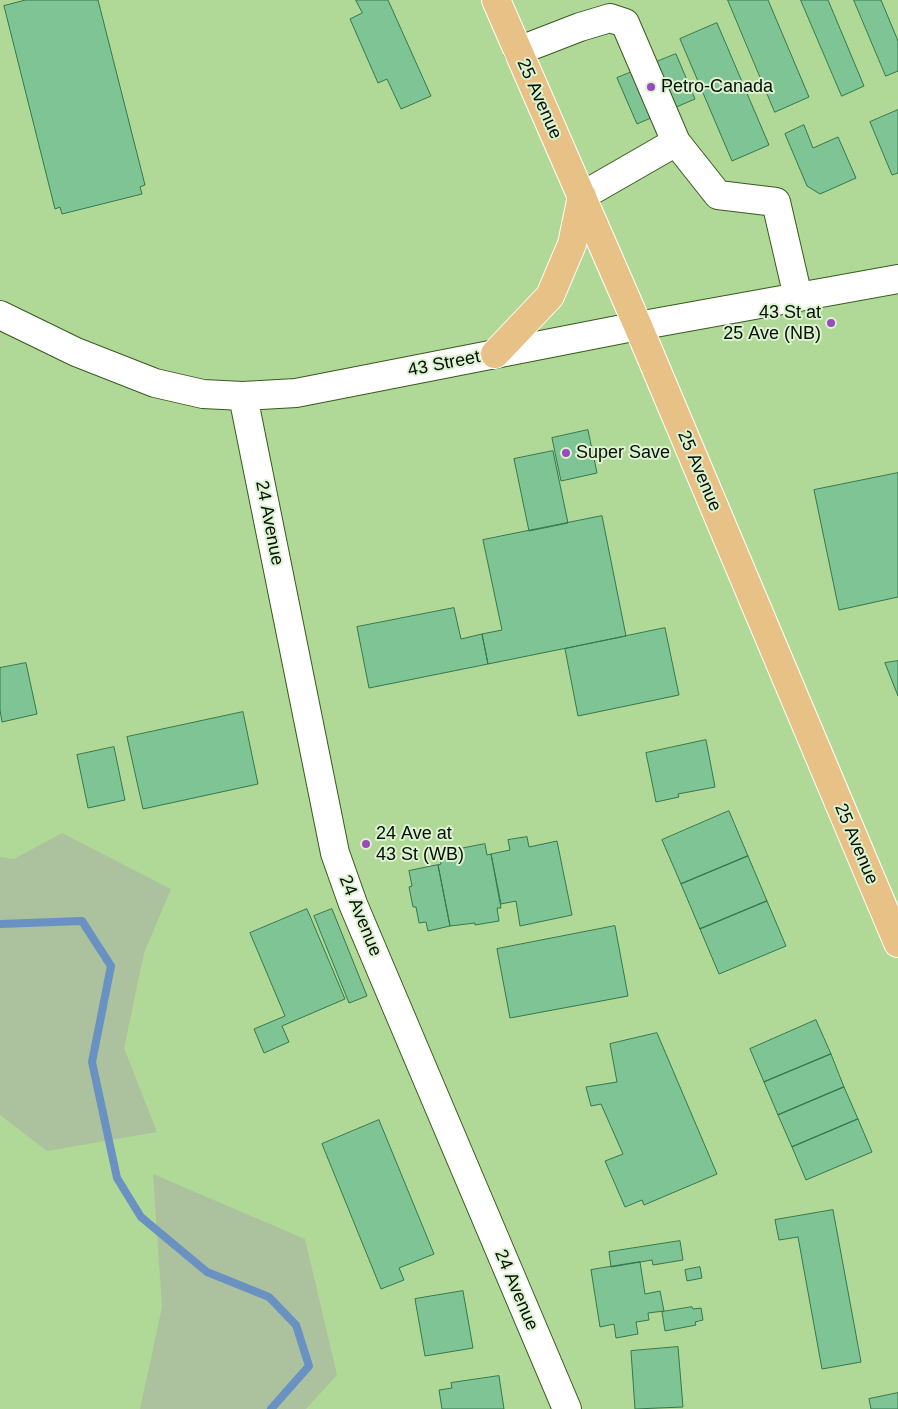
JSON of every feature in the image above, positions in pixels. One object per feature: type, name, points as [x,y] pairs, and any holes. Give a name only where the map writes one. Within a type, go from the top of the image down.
[{"type":"main road","name":"25 Avenue","points":[[496,0],[638,326],[898,943]]},
{"type":"main road","points":[[494,354],[550,296],[572,244],[582,196]]},
{"type":"street","points":[[518,51],[580,27],[610,18],[625,23],[676,142],[718,195],[776,202],[798,297]]},
{"type":"street","points":[[582,196],[676,142]]},
{"type":"street","name":"43 Street","points":[[0,315],[76,352],[155,383],[203,394],[243,396],[296,393],[638,326],[898,279]]},
{"type":"street","name":"24 Avenue","points":[[243,396],[335,853],[353,904],[567,1409]]},
{"type":"green space","points":[[62,833],[171,889],[144,953],[124,1048],[157,1132],[47,1151],[0,1115],[0,857],[14,859]]},
{"type":"green space","points":[[153,1174],[305,1239],[337,1375],[306,1409],[140,1409],[162,1307]]},
{"type":"building","points":[[26,0],[98,0],[145,185],[140,187],[142,194],[62,214],[60,207],[55,209],[4,6]]},
{"type":"building","points":[[356,0],[388,0],[431,96],[401,109],[387,79],[378,83],[350,19],[362,13]]},
{"type":"building","points":[[728,0],[768,0],[809,97],[775,112]]},
{"type":"building","points":[[801,0],[828,0],[864,86],[842,96]]},
{"type":"building","points":[[854,0],[881,0],[898,41],[898,71],[886,76]]},
{"type":"building","points":[[717,23],[769,145],[732,161],[680,39]]},
{"type":"building","points":[[676,54],[695,99],[637,124],[617,78]]},
{"type":"building","points":[[898,110],[898,173],[892,175],[870,122]]},
{"type":"building","points":[[804,125],[813,148],[838,137],[856,178],[820,194],[807,186],[785,134]]},
{"type":"building","points":[[588,430],[597,473],[561,481],[552,438]]},
{"type":"building","points":[[553,451],[568,523],[529,531],[514,459]]},
{"type":"building","points":[[898,473],[898,597],[839,610],[814,490]]},
{"type":"building","points":[[602,516],[626,636],[488,664],[482,634],[502,630],[483,540]]},
{"type":"building","points":[[454,608],[461,639],[482,634],[488,664],[369,688],[357,627]]},
{"type":"building","points":[[665,628],[679,695],[578,716],[565,649]]},
{"type":"building","points":[[898,661],[898,696],[885,663]]},
{"type":"building","points":[[26,663],[37,714],[2,722],[0,710],[0,668]]},
{"type":"building","points":[[243,712],[258,784],[143,809],[127,737]]},
{"type":"building","points":[[706,740],[715,787],[678,794],[679,797],[656,802],[646,753]]},
{"type":"building","points":[[114,747],[125,800],[88,808],[77,755]]},
{"type":"building","points":[[729,811],[748,856],[681,884],[662,840]]},
{"type":"building","points":[[527,837],[529,847],[557,841],[572,915],[520,926],[516,901],[501,904],[491,854],[510,850],[508,840]]},
{"type":"building","points":[[485,844],[487,855],[491,854],[501,908],[497,908],[499,921],[475,925],[475,923],[450,926],[438,865],[441,864],[439,853]]},
{"type":"building","points":[[748,856],[767,901],[700,929],[681,884]]},
{"type":"building","points":[[438,865],[450,926],[428,931],[426,922],[419,923],[416,907],[413,907],[409,887],[412,886],[409,871]]},
{"type":"building","points":[[767,901],[786,946],[719,974],[700,929]]},
{"type":"building","points":[[307,909],[345,999],[282,1026],[289,1042],[264,1053],[254,1029],[285,1016],[250,933]]},
{"type":"building","points":[[332,909],[367,996],[349,1003],[314,916]]},
{"type":"building","points":[[615,926],[628,996],[510,1018],[497,949]]},
{"type":"building","points":[[816,1020],[831,1054],[764,1082],[750,1049]]},
{"type":"building","points":[[657,1033],[717,1174],[644,1205],[642,1200],[625,1207],[605,1161],[623,1154],[601,1104],[591,1106],[586,1087],[617,1082],[610,1044]]},
{"type":"building","points":[[831,1054],[844,1087],[778,1115],[764,1082]]},
{"type":"building","points":[[844,1087],[858,1119],[792,1147],[778,1115]]},
{"type":"building","points":[[858,1119],[872,1152],[806,1180],[792,1147]]},
{"type":"building","points":[[379,1120],[434,1254],[399,1268],[404,1280],[381,1289],[322,1144]]},
{"type":"building","points":[[833,1210],[861,1362],[822,1369],[798,1237],[779,1240],[775,1220]]},
{"type":"building","points":[[680,1241],[683,1260],[653,1265],[652,1260],[611,1267],[609,1252]]},
{"type":"building","points":[[640,1262],[645,1294],[660,1291],[664,1311],[648,1313],[649,1320],[636,1322],[638,1334],[616,1338],[614,1324],[600,1327],[591,1270]]},
{"type":"building","points":[[700,1267],[702,1278],[687,1281],[685,1270]]},
{"type":"building","points":[[463,1291],[473,1348],[425,1356],[415,1299]]},
{"type":"building","points":[[692,1307],[693,1309],[701,1308],[703,1320],[695,1322],[696,1325],[665,1331],[662,1312]]},
{"type":"building","points":[[678,1347],[683,1407],[635,1409],[631,1351]]},
{"type":"building","points":[[499,1376],[504,1409],[442,1409],[439,1390],[452,1388],[451,1383]]},
{"type":"building","points":[[898,1393],[898,1409],[871,1409],[869,1399]]},
{"type":"waterway","points":[[0,924],[82,921],[111,966],[92,1062],[117,1178],[141,1217],[207,1272],[269,1297],[296,1325],[309,1366],[271,1409]]},
{"type":"place","name":"Petro-Canada","points":[[651,87]]},
{"type":"place","name":"43 St at 25 Ave (NB)","points":[[831,323]]},
{"type":"place","name":"Super Save","points":[[566,453]]},
{"type":"place","name":"24 Ave at 43 St (WB)","points":[[366,844]]}]
